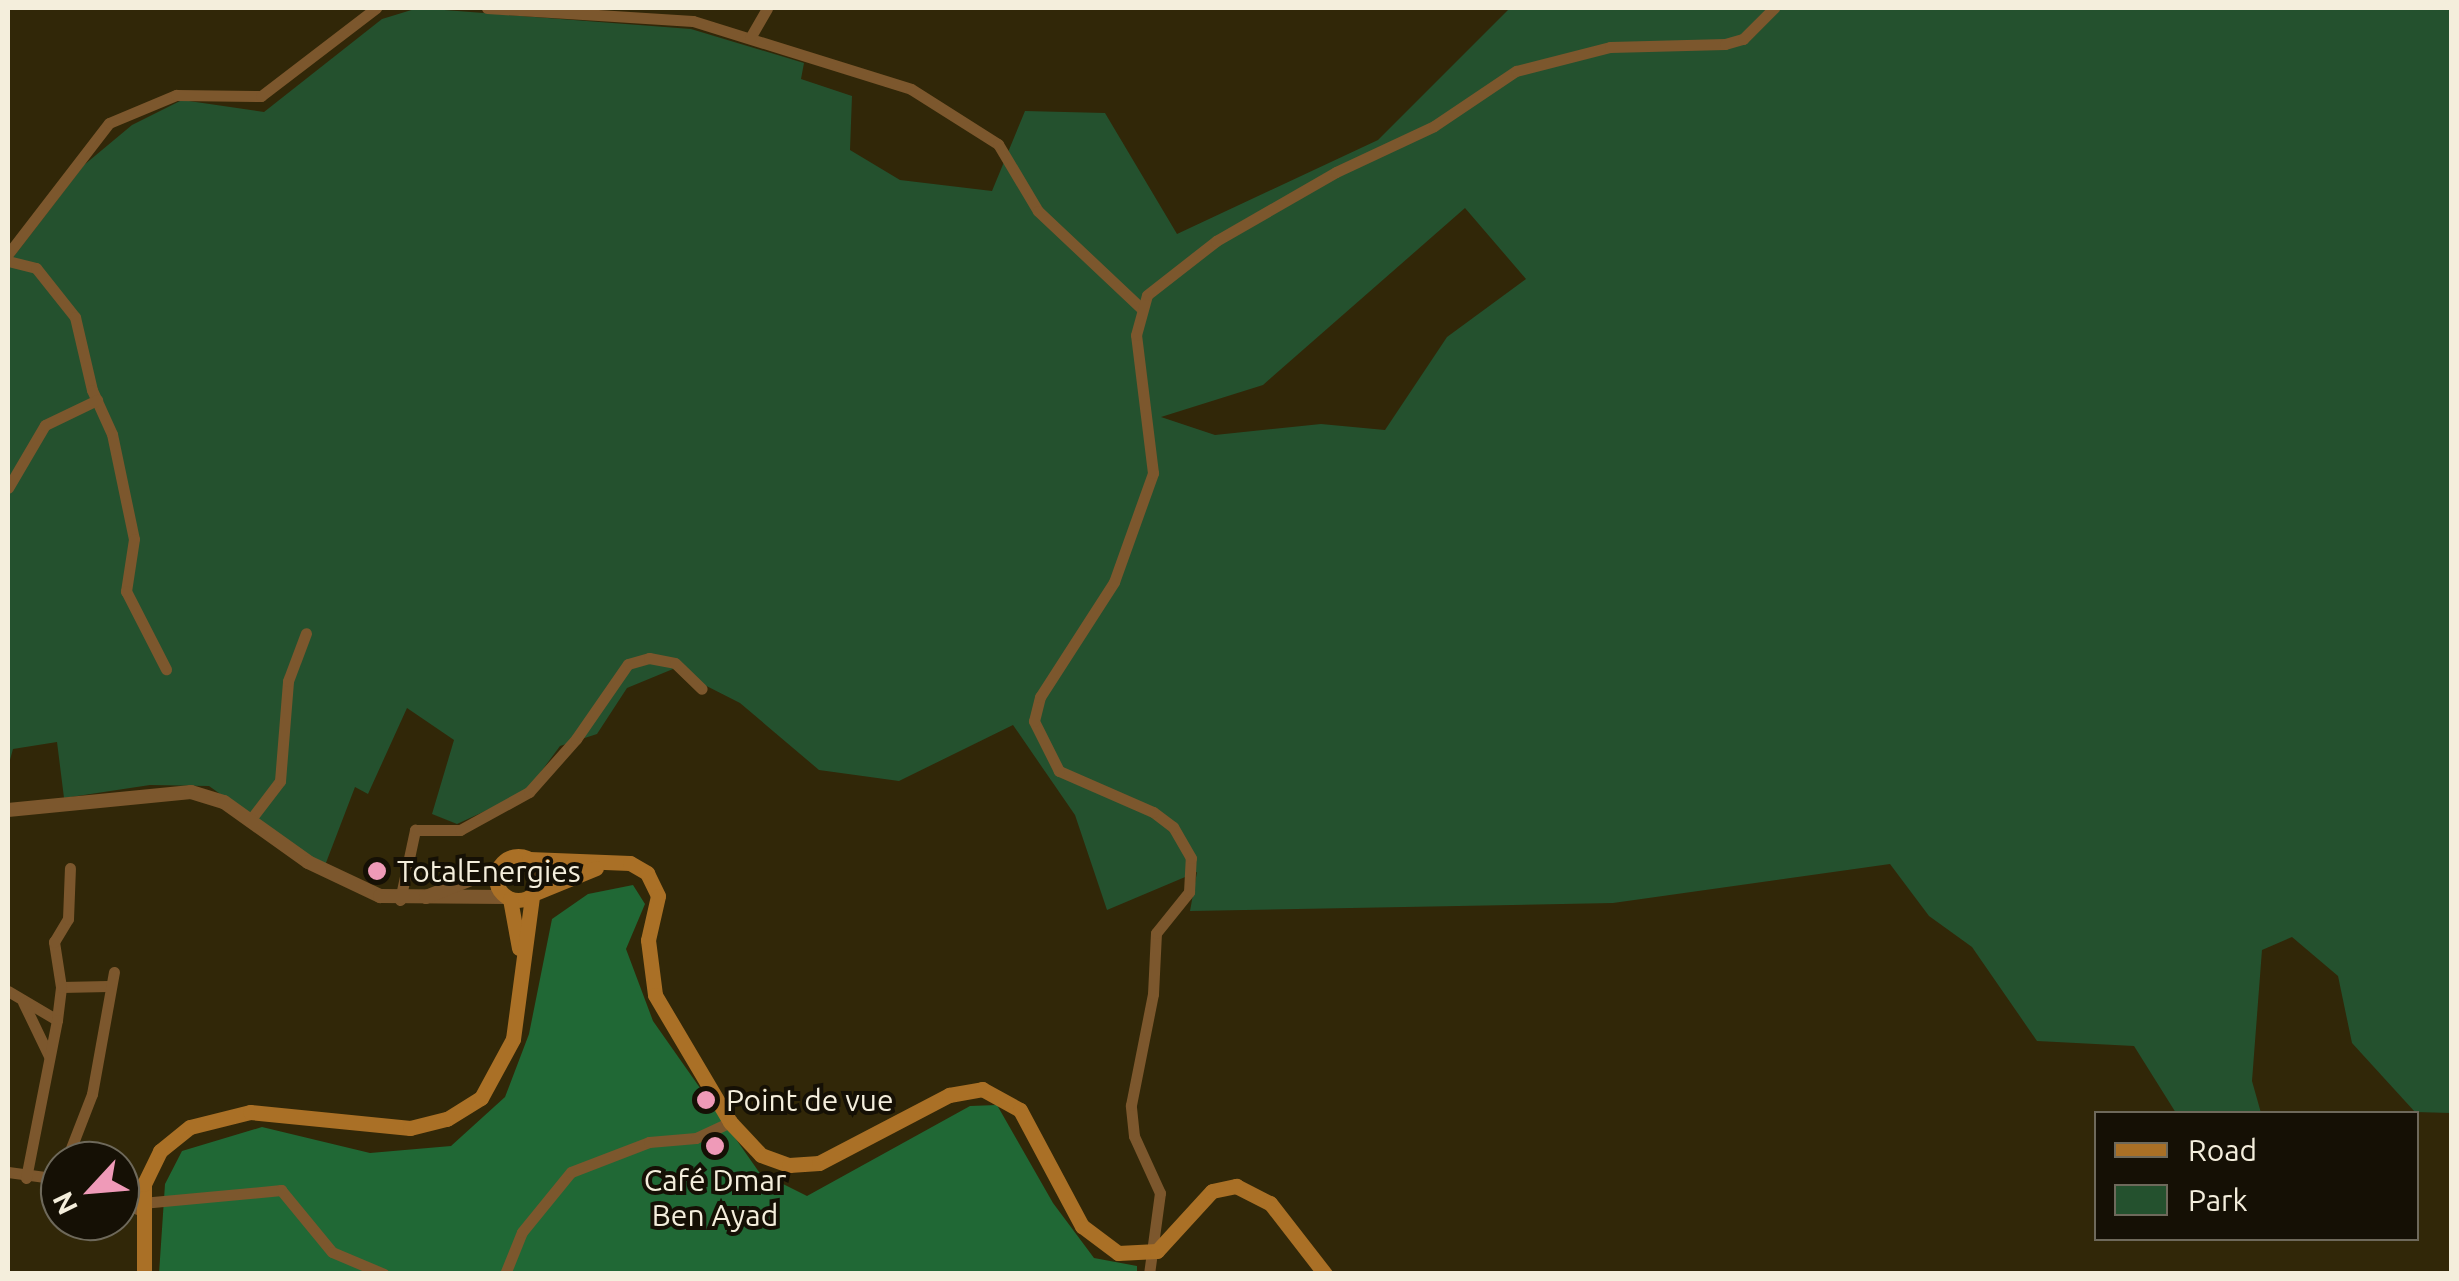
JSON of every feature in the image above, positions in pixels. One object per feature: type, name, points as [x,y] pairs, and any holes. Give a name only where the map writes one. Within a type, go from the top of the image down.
[{"type":"main road","points":[[521,957],[508,898],[497,884],[499,868],[510,858],[639,867],[654,884],[648,972],[655,996],[730,1122],[761,1155],[804,1166],[833,1158],[949,1095],[982,1088],[1012,1102],[1028,1120],[1093,1238],[1118,1253],[1147,1256],[1212,1191],[1236,1186],[1270,1203],[1325,1274]]},
{"type":"main road","points":[[144,1274],[142,1207],[160,1150],[190,1127],[220,1116],[279,1114],[395,1128],[427,1126],[464,1112],[492,1085],[508,1057],[521,957],[540,875],[530,859]]},
{"type":"main road","points":[[508,898],[534,895],[610,864]]},
{"type":"street","points":[[8,254],[109,123],[176,95],[260,96],[376,8]]},
{"type":"street","points":[[487,8],[681,19],[911,88],[968,120],[1006,153],[1038,210],[1141,308]]},
{"type":"street","points":[[750,38],[767,8]]},
{"type":"street","points":[[1149,1274],[1147,1256],[1160,1193],[1134,1136],[1131,1105],[1154,994],[1156,933],[1184,903],[1192,866],[1165,820],[1059,772],[1034,721],[1040,697],[1114,582],[1153,473],[1136,335],[1141,308],[1181,262],[1336,172],[1434,126],[1516,71],[1610,47],[1725,44],[1743,39],[1774,8]]},
{"type":"street","points":[[8,262],[36,268],[68,304],[97,400],[112,434],[134,539],[126,590],[166,669]]},
{"type":"street","points":[[8,488],[45,425],[97,400]]},
{"type":"street","points":[[251,820],[280,781],[288,681],[306,633]]},
{"type":"street","points":[[408,900],[415,830],[460,830],[529,792],[576,739],[617,672],[638,660],[662,660],[686,669],[702,689]]},
{"type":"street","points":[[8,810],[191,792],[251,820],[308,862],[340,879],[408,900],[508,898]]},
{"type":"street","points":[[26,1178],[57,1020],[61,987],[54,942],[68,919],[70,868]]},
{"type":"street","points":[[408,900],[499,868]]},
{"type":"street","points":[[74,1141],[92,1094],[108,986],[114,972]]},
{"type":"street","points":[[61,987],[108,986]]},
{"type":"street","points":[[12,992],[57,1020]]},
{"type":"street","points":[[12,992],[49,1056]]},
{"type":"street","points":[[505,1274],[522,1232],[571,1172],[649,1142],[696,1138],[730,1122]]},
{"type":"street","points":[[8,1172],[40,1178]]},
{"type":"street","points":[[142,1207],[280,1190],[332,1252],[384,1274]]},
{"type":"green space","points":[[418,8],[691,29],[804,63],[801,79],[852,96],[850,150],[900,180],[992,191],[1025,111],[1105,113],[1177,234],[1378,140],[1510,8],[2451,8],[2451,1113],[2414,1111],[2352,1043],[2338,976],[2292,937],[2262,950],[2252,1081],[2260,1111],[2175,1111],[2134,1046],[2037,1041],[1972,947],[1929,916],[1890,864],[1613,903],[1190,911],[1197,872],[1107,910],[1075,815],[1013,725],[899,781],[819,770],[740,703],[673,669],[627,688],[597,734],[560,746],[526,792],[457,824],[432,814],[454,740],[407,708],[368,794],[355,787],[324,868],[209,786],[150,785],[64,798],[57,742],[13,749],[8,767],[8,264],[84,165],[132,125],[182,100],[264,112],[382,19]],"holes":[[[1465,208],[1526,279],[1447,337],[1385,430],[1321,424],[1215,435],[1161,417],[1263,385]]]},
{"type":"green space","points":[[633,885],[645,904],[626,949],[653,1021],[759,1172],[807,1196],[970,1106],[997,1105],[1053,1203],[1094,1258],[1137,1266],[1137,1273],[159,1274],[165,1184],[182,1151],[262,1127],[370,1153],[451,1146],[505,1097],[529,1034],[552,919],[588,894]]},
{"type":"place","name":"TotalEnergies","points":[[377,871]]},
{"type":"place","name":"Point de vue","points":[[706,1100]]},
{"type":"place","name":"Café Dmar Ben Ayad","points":[[715,1146]]}]
